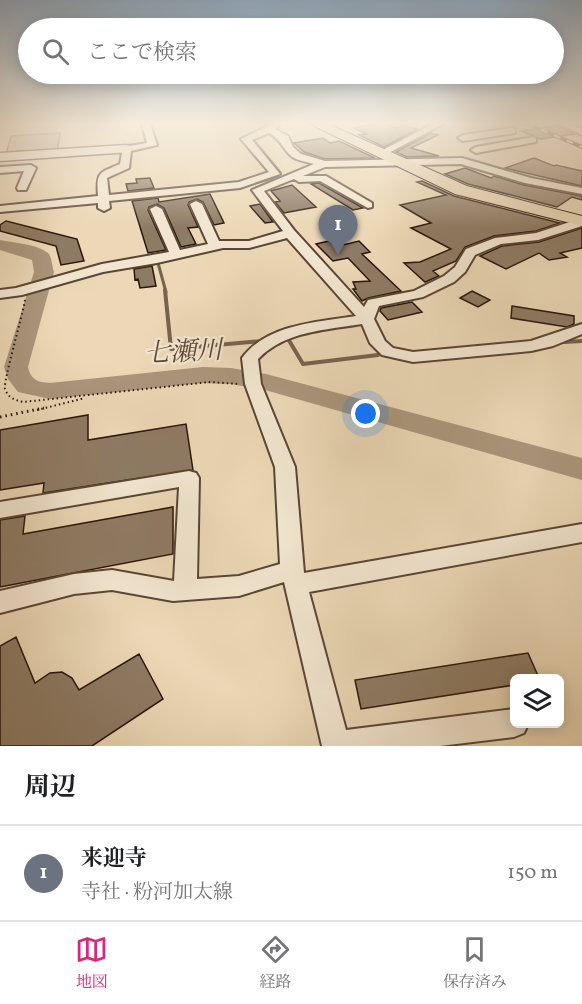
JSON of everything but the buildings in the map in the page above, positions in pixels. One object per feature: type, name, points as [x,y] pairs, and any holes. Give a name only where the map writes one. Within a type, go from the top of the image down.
[{"type":"main road","points":[[391,159],[461,190],[582,222]]},
{"type":"street","points":[[104,203],[102,178],[105,174],[125,166],[125,159]]},
{"type":"street","points":[[0,209],[104,203],[165,191],[240,185],[269,178],[275,174],[263,159]]},
{"type":"street","points":[[307,159],[324,164],[462,161],[529,181],[582,191]]},
{"type":"street","points":[[286,180],[296,173],[310,171],[324,164]]},
{"type":"street","points":[[0,170],[31,168],[24,183],[0,180]]},
{"type":"street","points":[[369,205],[322,178],[286,180],[257,190],[290,233],[367,319],[378,343],[388,352],[413,357],[531,346],[547,343],[582,328]]},
{"type":"street","points":[[196,204],[215,246]]},
{"type":"street","points":[[156,209],[176,254]]},
{"type":"street","points":[[367,319],[373,303],[418,294],[449,279],[460,269],[470,252],[499,241],[538,236],[582,222]]},
{"type":"street","points":[[0,294],[102,268],[158,260],[215,246],[249,245],[290,233]]},
{"type":"street","points":[[367,319],[283,334],[257,350],[250,358],[253,381],[285,467],[293,578],[336,746],[510,724]]},
{"type":"street","points":[[0,510],[189,478],[185,590]]},
{"type":"street","points":[[0,602],[74,584],[112,580],[173,591],[239,586],[582,533]]},
{"type":"path","points":[[26,289],[4,385],[11,400],[23,402],[210,382],[253,381]]},
{"type":"path","points":[[0,417],[69,403],[91,396]]},
{"type":"waterway","points":[[241,187],[272,179],[281,173],[269,159]]},
{"type":"waterway","points":[[45,208],[127,199]]},
{"type":"waterway","name":"七瀬川","points":[[0,245],[41,257],[44,272],[16,367],[23,383],[37,390],[50,391],[203,375],[231,376],[266,382],[582,469]]},
{"type":"waterway","points":[[134,267],[158,263],[166,292]]},
{"type":"waterway","points":[[165,290],[171,349],[262,341]]},
{"type":"waterway","points":[[287,337],[303,364],[378,355]]},
{"type":"waterway","points":[[564,342],[582,341]]},
{"type":"place","name":"来迎寺","points":[[338,255]]}]
